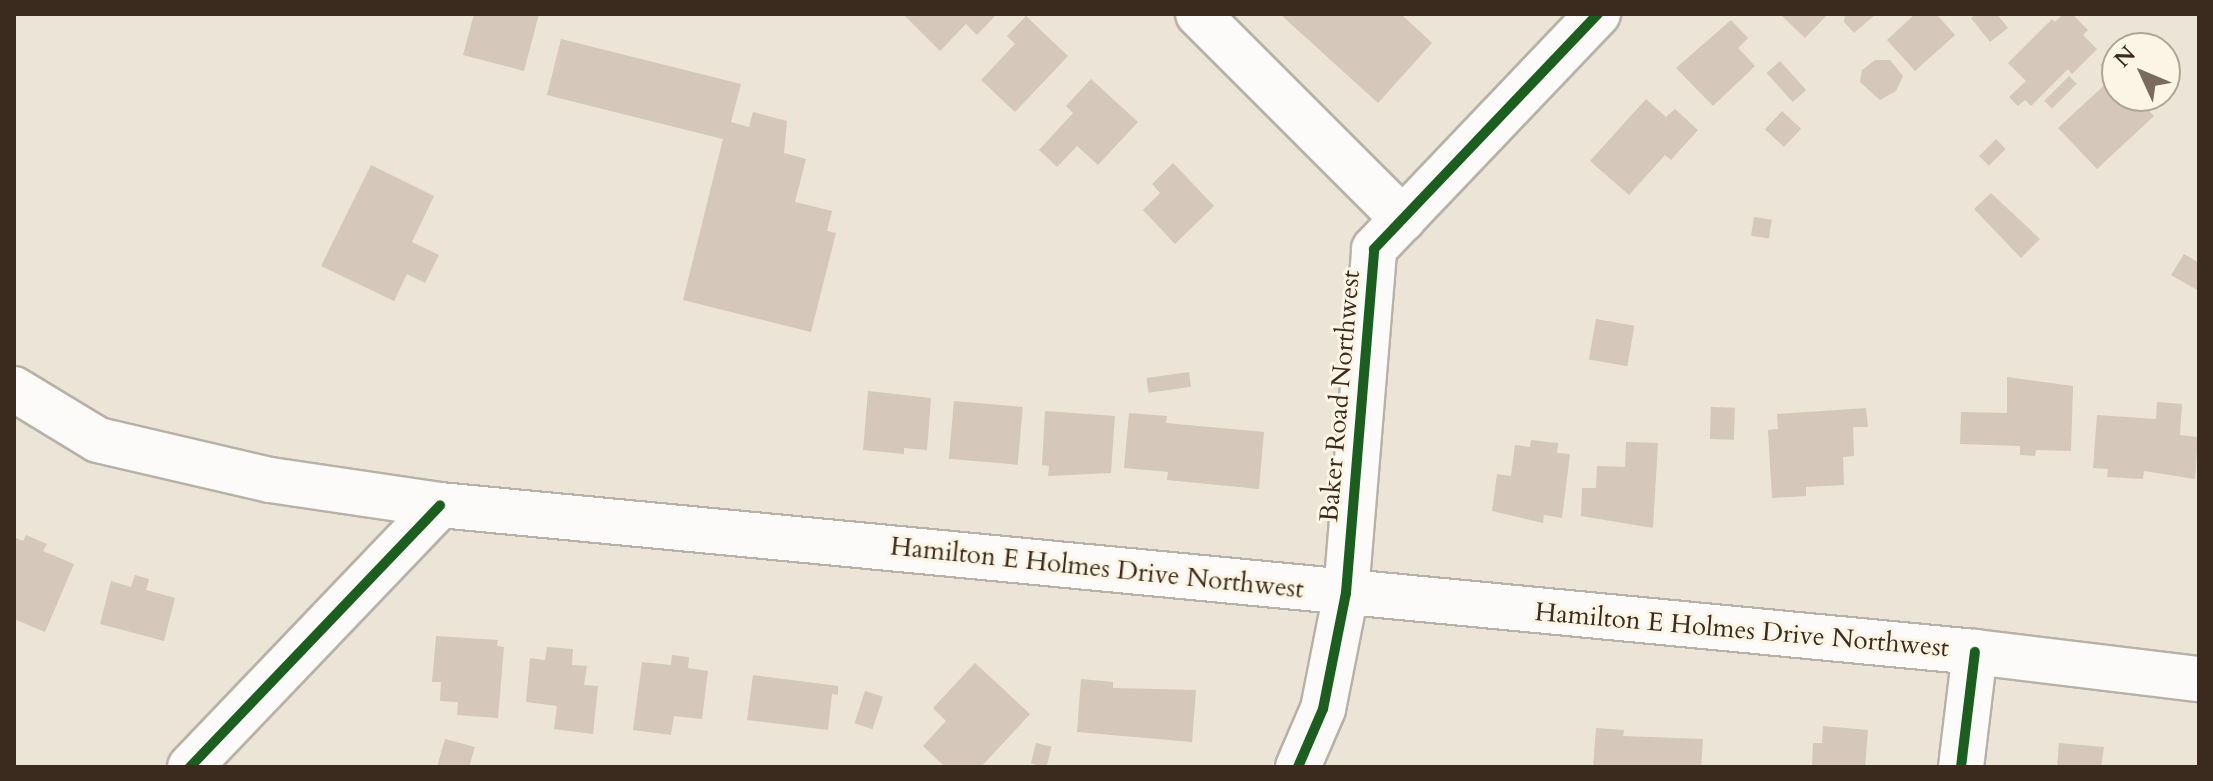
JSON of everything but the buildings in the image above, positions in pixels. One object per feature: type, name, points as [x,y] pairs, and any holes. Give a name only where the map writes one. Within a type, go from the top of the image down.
[{"type":"main road","points":[[1198,14],[1403,219]]},
{"type":"main road","name":"Baker Road Northwest","points":[[1298,767],[1323,709],[1346,593],[1374,249],[1598,14]]},
{"type":"main road","name":"Hamilton E Holmes Drive Northwest","points":[[14,389],[98,440],[270,480],[440,505],[1975,652],[2199,679]]},
{"type":"main road","points":[[190,767],[440,505]]},
{"type":"main road","points":[[1961,767],[1975,652]]},
{"type":"cycle path","points":[[1298,767],[1323,709],[1346,593],[1374,249],[1598,14]]},
{"type":"cycle path","points":[[190,767],[440,505]]},
{"type":"cycle path","points":[[1961,767],[1975,652]]}]
